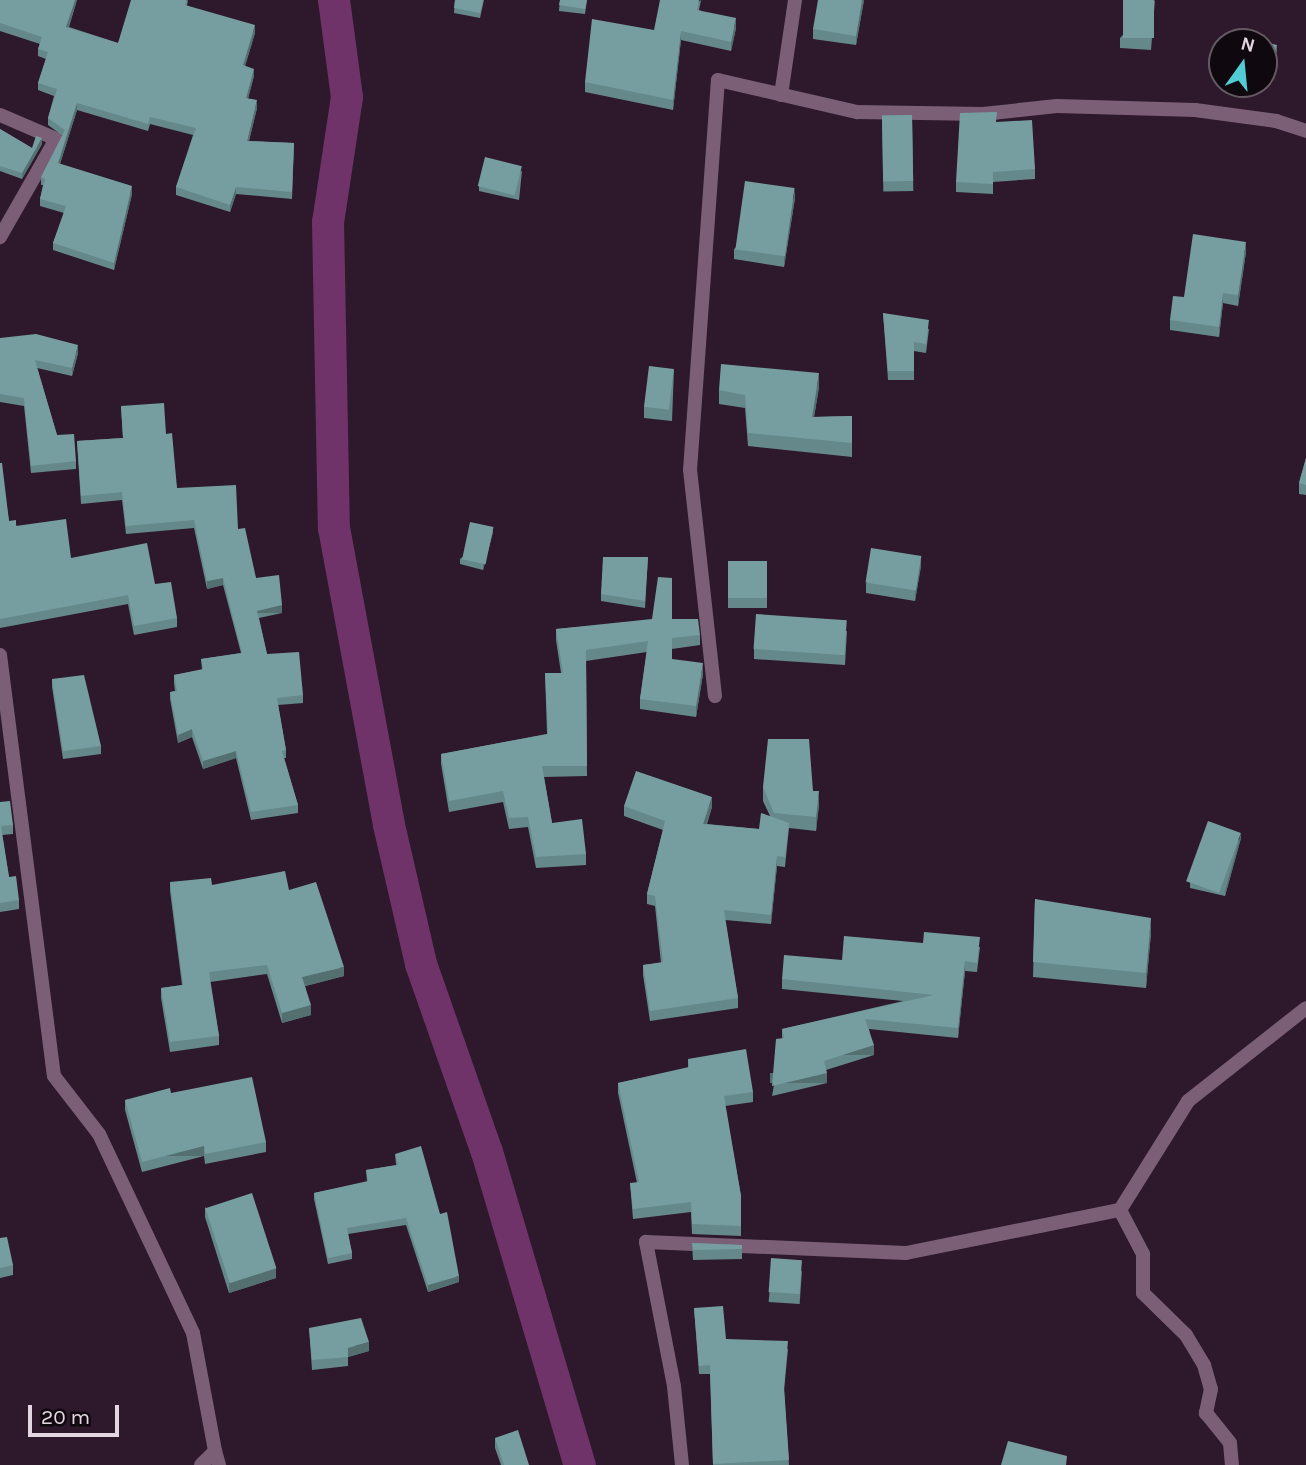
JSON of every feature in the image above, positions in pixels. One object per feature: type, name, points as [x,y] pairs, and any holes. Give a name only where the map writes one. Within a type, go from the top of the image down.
[{"type":"street","points":[[781,95],[795,0]]},
{"type":"street","points":[[716,696],[690,470],[719,80],[857,112],[983,114],[1057,106],[1195,110],[1276,121],[1306,131]]},
{"type":"street","points":[[0,115],[56,139],[0,237]]},
{"type":"street","points":[[0,655],[54,1076],[99,1134],[193,1333],[217,1458],[201,1465]]},
{"type":"street","points":[[682,1465],[674,1386],[646,1242],[906,1253],[1120,1210],[1188,1101],[1306,1008]]},
{"type":"street","points":[[1120,1210],[1143,1254],[1143,1293],[1186,1335],[1204,1365],[1211,1389],[1206,1413],[1230,1443],[1232,1465]]},
{"type":"building","points":[[0,0],[75,0],[66,27],[118,43],[131,0],[187,0],[185,5],[255,25],[243,65],[254,69],[246,98],[257,100],[247,141],[294,143],[292,192],[236,187],[230,205],[176,187],[196,128],[150,117],[148,124],[77,103],[58,163],[132,186],[114,263],[53,243],[66,206],[40,199],[45,179],[41,177],[65,130],[48,118],[57,89],[38,83],[48,52],[38,49],[42,37],[0,23]]},
{"type":"building","points":[[455,0],[483,0],[480,13],[454,8]]},
{"type":"building","points":[[560,0],[587,0],[585,9],[559,5]]},
{"type":"building","points":[[660,0],[699,0],[697,10],[736,18],[731,42],[681,31],[673,100],[585,82],[592,19],[654,30]]},
{"type":"building","points":[[818,0],[862,0],[856,36],[813,29]]},
{"type":"building","points":[[1123,0],[1154,0],[1154,38],[1123,38]]},
{"type":"building","points":[[997,112],[996,122],[1032,120],[1035,169],[993,172],[993,184],[956,182],[960,113]]},
{"type":"building","points":[[912,115],[913,181],[883,182],[882,116]]},
{"type":"building","points":[[0,129],[32,148],[36,136],[42,138],[22,173],[0,166]]},
{"type":"building","points":[[485,157],[522,166],[515,195],[478,186]]},
{"type":"building","points":[[745,181],[795,188],[785,256],[735,249]]},
{"type":"building","points":[[1193,234],[1246,242],[1238,295],[1223,293],[1219,327],[1170,320],[1173,296],[1184,297]]},
{"type":"building","points":[[883,313],[929,320],[926,344],[914,342],[914,371],[888,371]]},
{"type":"building","points":[[36,334],[78,345],[72,368],[35,360],[57,435],[74,434],[76,461],[31,466],[24,398],[0,394],[0,338]]},
{"type":"building","points":[[721,364],[819,373],[812,417],[852,416],[852,443],[748,433],[745,395],[719,390]]},
{"type":"building","points":[[649,366],[674,369],[669,410],[644,407]]},
{"type":"building","points":[[164,403],[166,434],[172,433],[177,488],[236,485],[238,529],[245,528],[256,578],[279,575],[282,605],[257,611],[267,654],[299,652],[303,695],[277,698],[286,750],[282,751],[298,805],[251,812],[236,751],[203,761],[192,729],[178,735],[170,692],[177,691],[174,675],[203,669],[201,659],[242,653],[223,578],[207,581],[194,520],[126,526],[122,492],[81,496],[77,441],[123,438],[121,406]]},
{"type":"building","points":[[1306,458],[1306,485],[1299,483]]},
{"type":"building","points":[[0,463],[9,521],[16,520],[16,526],[66,519],[71,558],[147,543],[155,584],[171,582],[177,618],[134,626],[128,595],[0,619]]},
{"type":"building","points":[[470,522],[493,527],[486,564],[462,559]]},
{"type":"building","points":[[871,548],[921,556],[916,591],[866,583]]},
{"type":"building","points":[[603,557],[648,557],[645,601],[601,594]]},
{"type":"building","points":[[728,561],[767,561],[767,598],[728,598]]},
{"type":"building","points":[[658,577],[672,578],[672,619],[698,619],[700,635],[672,638],[672,659],[703,663],[696,706],[640,699],[648,641],[586,650],[587,766],[542,766],[552,823],[582,819],[586,854],[536,857],[528,817],[509,818],[503,791],[449,801],[441,754],[548,734],[545,673],[563,673],[556,629],[652,619]]},
{"type":"building","points":[[756,614],[847,620],[844,655],[754,649]]},
{"type":"building","points":[[84,675],[101,746],[63,751],[52,679]]},
{"type":"building","points":[[768,739],[809,739],[813,791],[819,791],[816,817],[774,813],[763,787]]},
{"type":"building","points":[[636,771],[712,797],[703,824],[759,829],[761,813],[789,823],[785,857],[777,856],[771,915],[724,910],[738,998],[650,1011],[643,965],[663,962],[655,896],[647,894],[665,821],[624,806]]},
{"type":"building","points":[[10,801],[13,825],[1,826],[9,877],[16,876],[19,900],[0,903],[0,802]]},
{"type":"building","points":[[1208,821],[1241,833],[1219,893],[1186,881]]},
{"type":"building","points":[[285,871],[289,890],[316,882],[344,967],[302,977],[311,1005],[282,1013],[267,965],[209,972],[219,1036],[170,1042],[161,988],[183,985],[170,882],[211,878],[212,885]]},
{"type":"building","points":[[1035,899],[1151,918],[1146,973],[1033,962]]},
{"type":"building","points":[[924,932],[980,937],[977,963],[965,961],[958,1028],[865,1019],[874,1045],[824,1061],[827,1073],[772,1086],[776,1039],[784,1038],[782,1029],[934,995],[782,979],[784,955],[842,960],[844,936],[923,943]]},
{"type":"building","points":[[746,1049],[753,1092],[724,1096],[741,1196],[741,1226],[692,1224],[691,1202],[633,1209],[630,1183],[639,1182],[618,1083],[689,1067],[688,1059]]},
{"type":"building","points":[[252,1077],[266,1142],[205,1154],[204,1146],[142,1162],[125,1100],[170,1088],[171,1093]]},
{"type":"building","points":[[421,1146],[440,1214],[447,1212],[459,1276],[428,1285],[406,1218],[347,1228],[352,1253],[328,1258],[314,1193],[368,1181],[366,1170],[398,1165],[395,1154]]},
{"type":"building","points":[[252,1193],[276,1268],[230,1283],[205,1208]]},
{"type":"building","points":[[7,1237],[13,1265],[0,1268],[0,1238]]},
{"type":"building","points":[[692,1243],[742,1245],[742,1249],[693,1250]]},
{"type":"building","points":[[771,1258],[802,1260],[800,1294],[769,1292]]},
{"type":"building","points":[[723,1306],[726,1339],[788,1341],[784,1387],[789,1460],[713,1464],[710,1365],[699,1366],[694,1308]]},
{"type":"building","points":[[361,1318],[369,1342],[348,1348],[348,1357],[312,1360],[309,1328]]},
{"type":"building","points":[[518,1430],[529,1465],[504,1465],[495,1438]]},
{"type":"building","points":[[1008,1441],[1067,1456],[1066,1465],[1001,1465]]},
{"type":"waterway","points":[[334,0],[347,97],[328,222],[334,528],[389,825],[421,964],[487,1152],[580,1465]]}]
